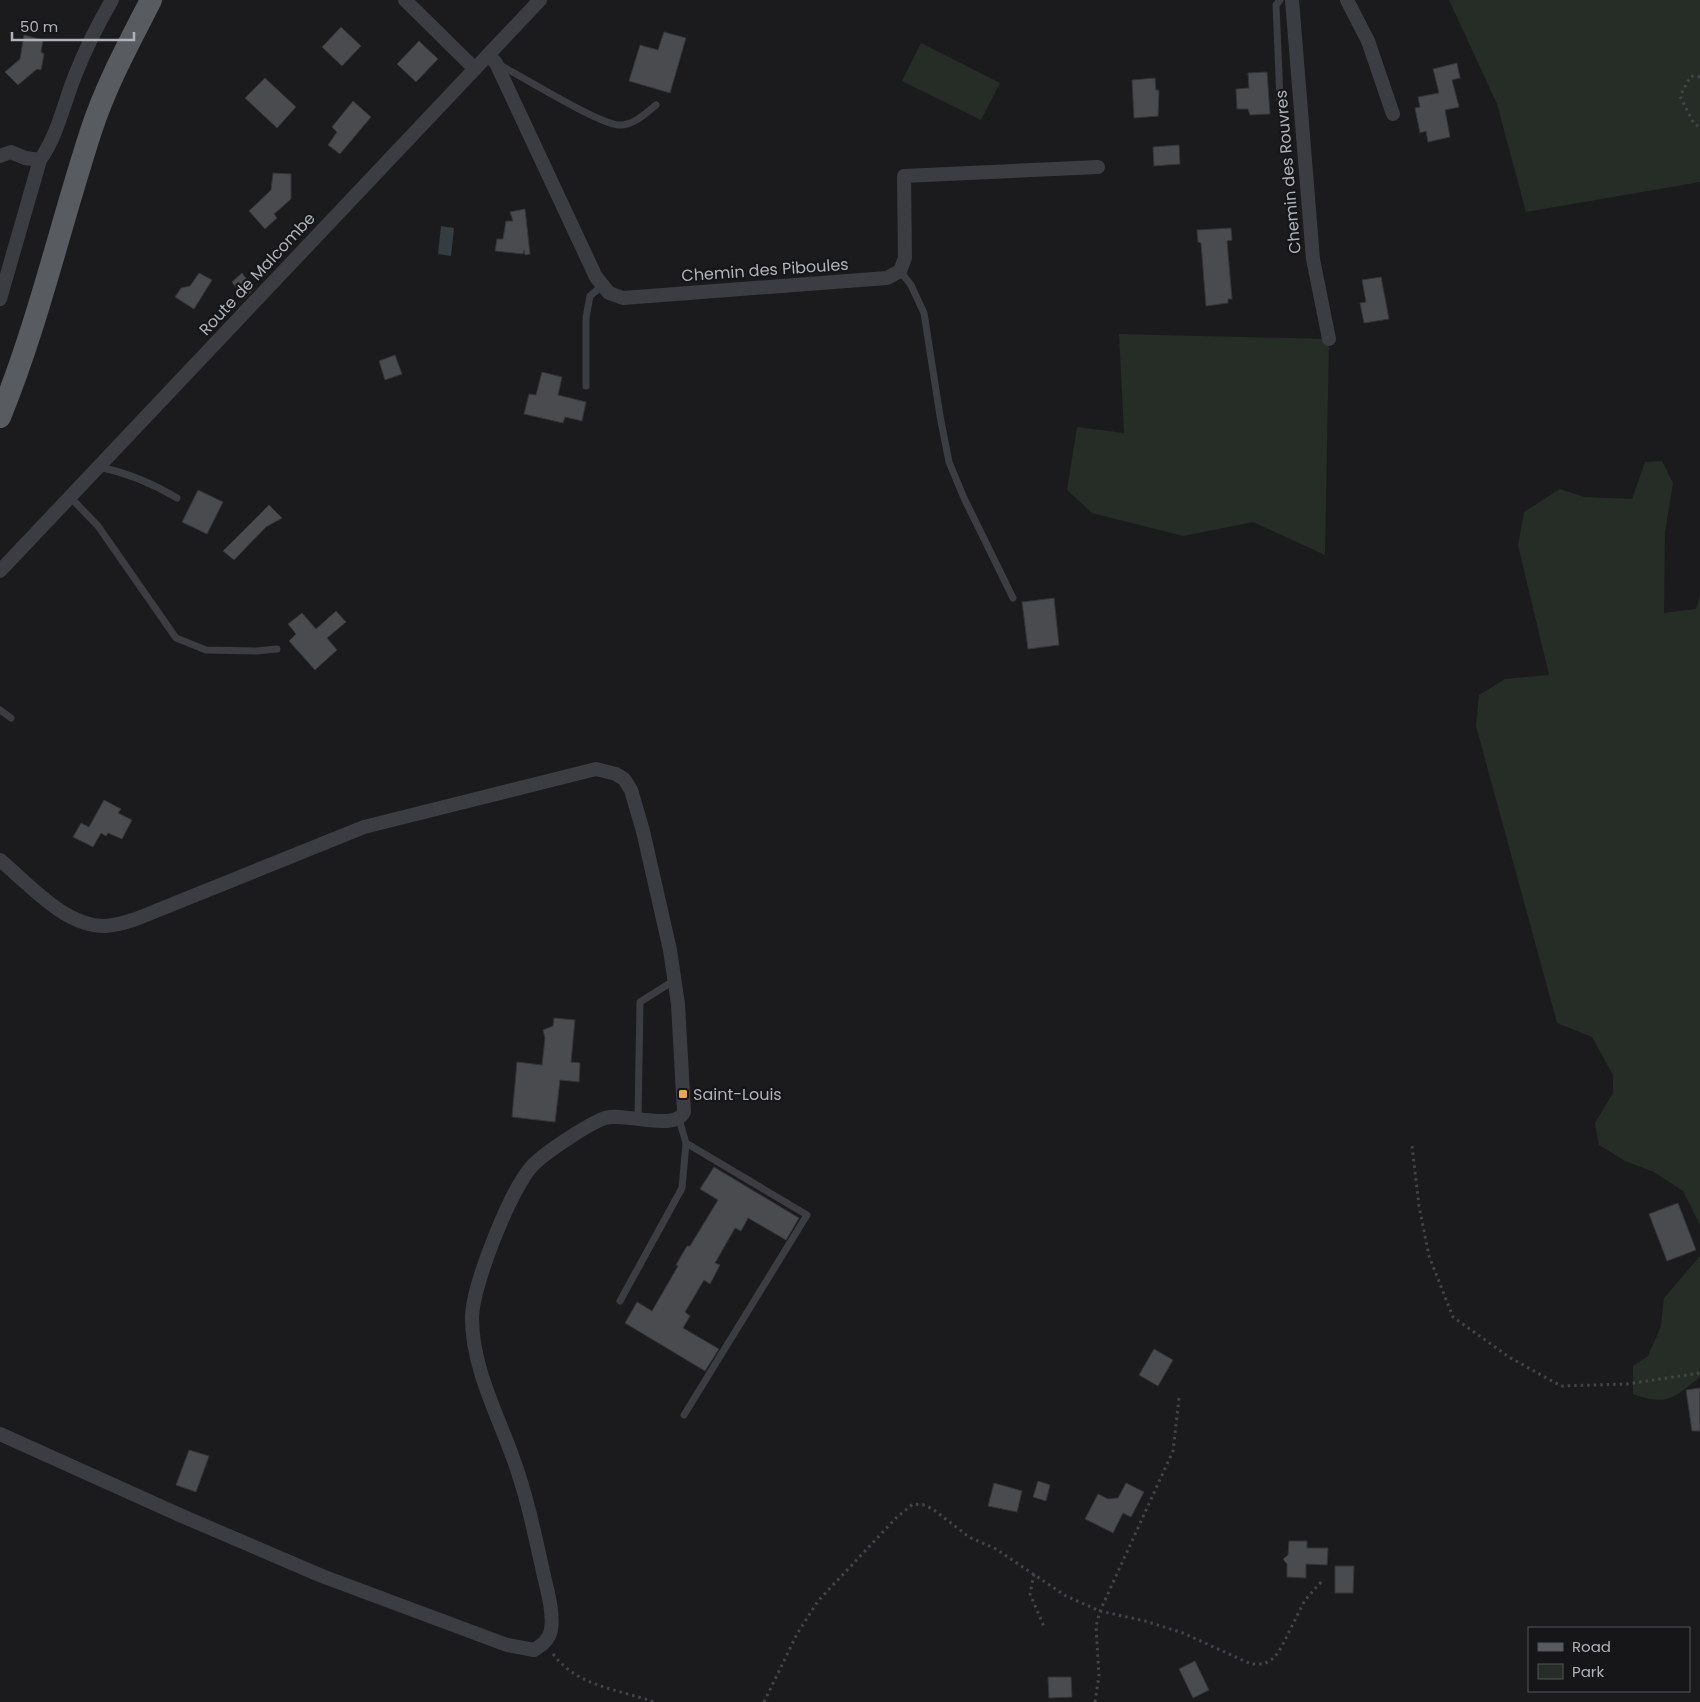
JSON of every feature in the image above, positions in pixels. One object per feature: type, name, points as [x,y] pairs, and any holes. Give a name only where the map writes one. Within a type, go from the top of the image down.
[{"type":"main road","points":[[0,417],[44,294],[92,130],[116,67],[151,0]]},
{"type":"street","points":[[0,299],[40,160],[48,148],[76,72],[95,29],[112,0]]},
{"type":"street","points":[[405,0],[475,68]]},
{"type":"street","name":"Route de Malcombe","points":[[0,571],[475,68],[492,59],[540,0]]},
{"type":"street","name":"Chemin des Rouvres","points":[[1292,0],[1313,258],[1329,339]]},
{"type":"street","points":[[1347,0],[1368,42],[1393,114]]},
{"type":"street","name":"Chemin des Piboules","points":[[492,59],[596,277],[609,293],[623,298],[887,278],[900,271]]},
{"type":"street","points":[[0,156],[11,152],[25,158],[40,160]]},
{"type":"street","points":[[900,271],[904,258],[904,176],[1098,167]]},
{"type":"street","points":[[0,860],[53,904],[80,921],[113,925],[136,919],[364,827],[586,771],[606,770],[624,779],[631,790],[644,831],[675,980],[684,1112],[679,1119],[669,1122],[638,1118],[606,1118],[553,1149],[532,1165],[518,1185],[481,1270],[473,1298],[474,1342],[484,1383],[514,1460],[532,1522],[551,1613],[551,1632],[544,1644],[534,1650],[507,1645],[322,1576],[182,1516],[0,1434]]},
{"type":"lane","points":[[1280,0],[1276,5],[1277,64],[1280,99]]},
{"type":"lane","points":[[492,59],[589,114],[619,125],[639,119],[656,105]]},
{"type":"lane","points":[[900,271],[911,285],[924,313],[949,462],[964,498],[1013,598]]},
{"type":"lane","points":[[586,386],[586,318],[590,296],[603,285]]},
{"type":"lane","points":[[99,467],[123,472],[157,486],[178,498]]},
{"type":"lane","points":[[70,497],[98,526],[176,638],[206,650],[256,651],[277,649]]},
{"type":"lane","points":[[0,710],[12,718]]},
{"type":"lane","points":[[638,1118],[640,1002],[675,980]]},
{"type":"lane","points":[[620,1301],[682,1188],[686,1143],[679,1119]]},
{"type":"lane","points":[[684,1415],[807,1214],[686,1143]]},
{"type":"path","points":[[1700,77],[1691,76],[1680,96],[1694,122],[1700,128]]},
{"type":"path","points":[[1412,1146],[1419,1206],[1429,1256],[1453,1318],[1510,1357],[1561,1386],[1627,1384],[1700,1373]]},
{"type":"path","points":[[1095,1702],[1099,1676],[1096,1626],[1100,1611],[1174,1451],[1180,1398]]},
{"type":"path","points":[[764,1702],[797,1634],[818,1602],[896,1518],[913,1504],[924,1505],[934,1510],[969,1537],[996,1549],[1066,1596],[1100,1611],[1152,1623],[1183,1633],[1251,1664],[1264,1664],[1274,1658],[1306,1600],[1322,1581]]},
{"type":"path","points":[[1034,1574],[1030,1594],[1045,1629]]},
{"type":"path","points":[[544,1644],[557,1660],[573,1673],[596,1685],[654,1702]]},
{"type":"green space","points":[[1449,0],[1700,0],[1700,182],[1526,212],[1497,104]]},
{"type":"green space","points":[[921,43],[1000,83],[981,120],[902,81]]},
{"type":"green space","points":[[1119,334],[1329,339],[1325,555],[1253,522],[1183,536],[1092,513],[1067,490],[1077,427],[1124,433]]},
{"type":"green space","points":[[1662,461],[1673,483],[1665,532],[1664,613],[1696,609],[1700,595],[1700,1225],[1683,1191],[1654,1172],[1625,1161],[1599,1145],[1595,1123],[1613,1093],[1613,1075],[1592,1037],[1557,1023],[1476,726],[1479,695],[1505,679],[1549,675],[1518,545],[1524,512],[1560,489],[1584,497],[1632,499],[1645,462]]},
{"type":"green space","points":[[1700,1256],[1700,1377],[1683,1391],[1662,1400],[1654,1400],[1633,1394],[1633,1366],[1648,1356],[1661,1326],[1664,1298]]},
{"type":"shaded area","points":[[441,226],[454,228],[451,256],[438,254]]},
{"type":"building","points":[[341,27],[361,46],[342,66],[322,47]]},
{"type":"building","points":[[664,32],[686,38],[670,93],[629,81],[640,45],[658,50]]},
{"type":"building","points":[[24,35],[43,40],[41,52],[44,54],[41,70],[37,69],[18,85],[5,72],[20,59]]},
{"type":"building","points":[[419,41],[438,59],[416,82],[397,64]]},
{"type":"building","points":[[1457,63],[1460,78],[1452,80],[1459,107],[1445,110],[1450,137],[1428,142],[1426,131],[1420,133],[1415,108],[1420,107],[1418,97],[1439,93],[1433,69]]},
{"type":"building","points":[[1267,72],[1270,114],[1250,115],[1248,109],[1237,109],[1236,89],[1249,88],[1248,73]]},
{"type":"building","points":[[265,78],[296,107],[277,128],[245,98]]},
{"type":"building","points":[[1155,78],[1156,90],[1159,90],[1158,116],[1134,118],[1132,80]]},
{"type":"building","points":[[353,101],[371,117],[340,154],[328,145],[337,132],[332,127]]},
{"type":"building","points":[[1179,145],[1180,164],[1154,166],[1153,147]]},
{"type":"building","points":[[273,173],[291,174],[291,199],[274,214],[277,218],[265,229],[249,211],[271,190]]},
{"type":"building","points":[[525,209],[530,254],[525,255],[524,250],[523,254],[495,251],[497,239],[503,239],[506,221],[513,221],[510,212]]},
{"type":"building","points":[[1231,228],[1232,240],[1227,241],[1232,299],[1228,299],[1228,303],[1206,306],[1201,243],[1198,242],[1197,230]]},
{"type":"building","points":[[199,273],[212,280],[194,309],[175,297],[181,288],[190,286]]},
{"type":"building","points":[[242,273],[254,289],[244,299],[232,282]]},
{"type":"building","points":[[1381,277],[1389,319],[1364,323],[1360,303],[1366,302],[1362,280]]},
{"type":"building","points":[[395,355],[402,374],[385,380],[379,361]]},
{"type":"building","points":[[542,372],[562,377],[558,395],[586,402],[582,421],[565,417],[563,423],[524,414],[529,394],[536,395]]},
{"type":"building","points":[[198,490],[223,502],[207,534],[182,522]]},
{"type":"building","points":[[269,505],[282,518],[266,527],[234,560],[223,551]]},
{"type":"building","points":[[1054,598],[1059,645],[1028,649],[1022,602]]},
{"type":"building","points":[[336,611],[346,622],[327,638],[337,650],[315,670],[289,641],[296,634],[288,624],[302,613],[316,629]]},
{"type":"building","points":[[104,800],[121,809],[118,813],[132,820],[122,839],[108,833],[106,836],[101,833],[93,847],[73,837],[81,823],[89,827]]},
{"type":"building","points":[[554,1018],[575,1020],[571,1062],[580,1063],[579,1082],[560,1080],[555,1122],[512,1117],[517,1062],[542,1065],[545,1038],[543,1030],[553,1026]]},
{"type":"building","points":[[714,1167],[799,1218],[786,1240],[748,1218],[741,1231],[735,1228],[715,1263],[720,1265],[710,1284],[704,1280],[685,1312],[690,1316],[683,1328],[719,1349],[705,1371],[625,1323],[637,1302],[652,1311],[678,1266],[676,1265],[687,1246],[690,1246],[718,1200],[700,1189]]},
{"type":"building","points":[[1678,1203],[1696,1250],[1667,1261],[1649,1214]]},
{"type":"building","points":[[1154,1349],[1173,1360],[1158,1386],[1139,1375]]},
{"type":"building","points":[[1700,1388],[1700,1431],[1692,1431],[1686,1390]]},
{"type":"building","points":[[189,1450],[209,1456],[196,1492],[176,1485]]},
{"type":"building","points":[[1038,1481],[1050,1485],[1046,1501],[1033,1497]]},
{"type":"building","points":[[994,1483],[1022,1491],[1017,1512],[988,1506]]},
{"type":"building","points":[[1126,1483],[1144,1492],[1131,1517],[1123,1513],[1113,1533],[1085,1519],[1098,1494],[1108,1499],[1118,1498]]},
{"type":"building","points":[[1289,1541],[1307,1541],[1307,1548],[1328,1548],[1327,1565],[1306,1564],[1306,1578],[1287,1577],[1287,1564],[1283,1559],[1288,1555]]},
{"type":"building","points":[[1335,1566],[1354,1566],[1353,1593],[1335,1593]]},
{"type":"building","points":[[1195,1661],[1209,1690],[1193,1698],[1179,1669]]},
{"type":"building","points":[[1048,1677],[1071,1677],[1072,1697],[1049,1698]]},
{"type":"place","name":"Saint-Louis","points":[[683,1094]]}]
